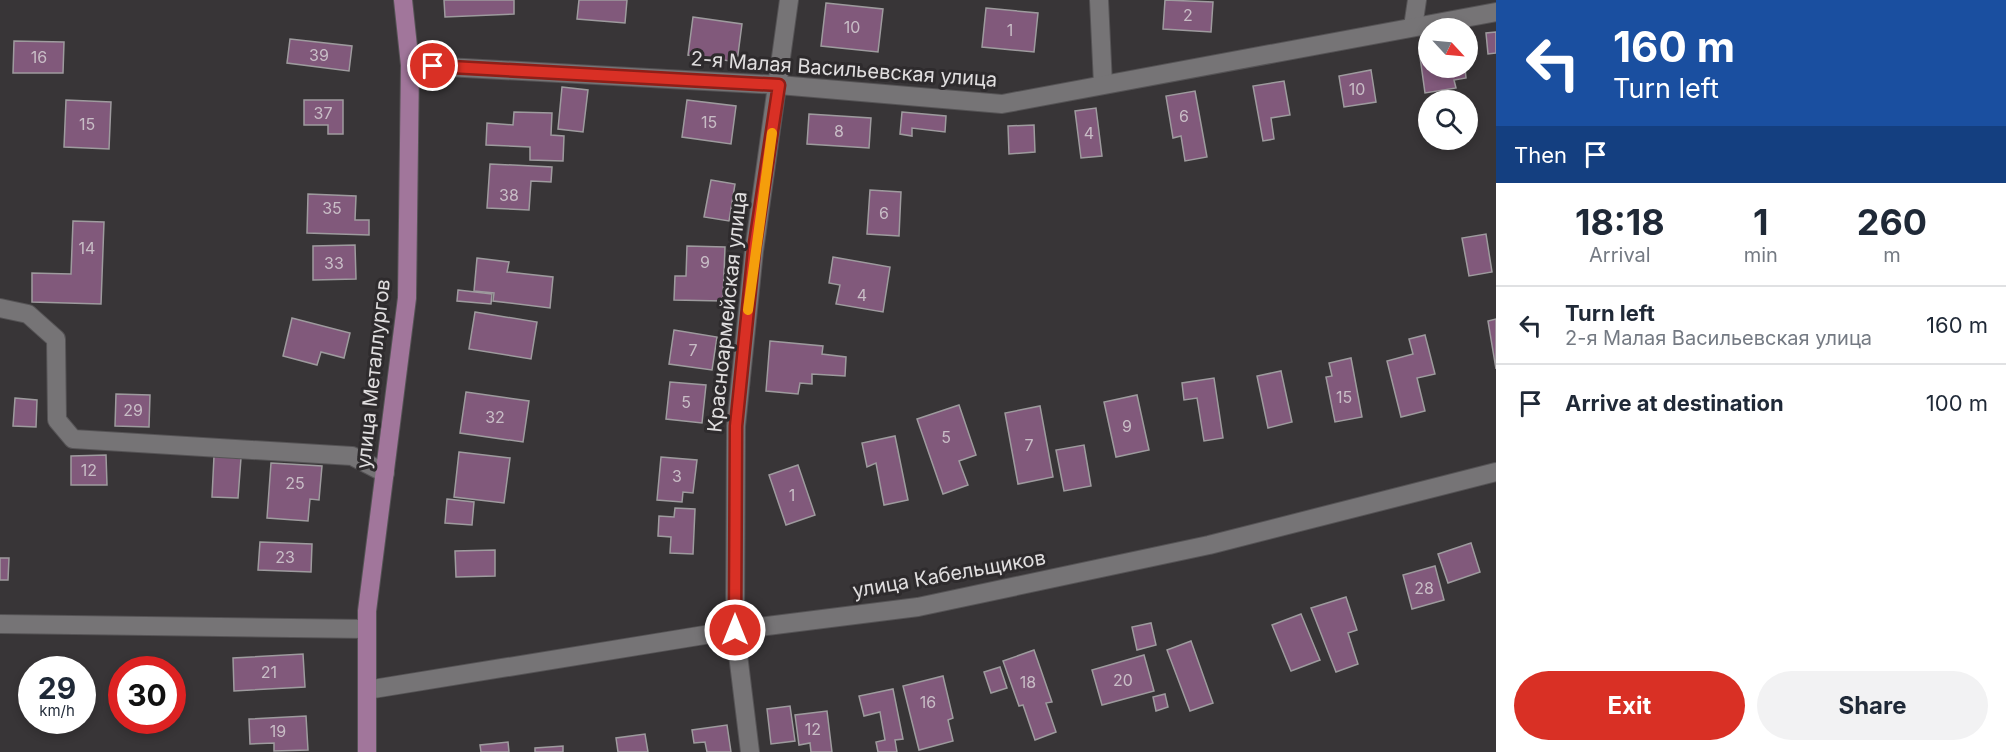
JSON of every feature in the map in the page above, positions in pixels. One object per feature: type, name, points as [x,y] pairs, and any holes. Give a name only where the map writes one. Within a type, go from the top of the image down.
[{"type":"main road","name":"улица Металлургов","points":[[367,752],[367,629],[407,298],[410,65],[403,0]]},
{"type":"street","name":"Красноармейская улица","points":[[750,752],[735,630],[736,426],[754,250],[779,85],[789,0]]},
{"type":"street","points":[[1099,0],[1103,84]]},
{"type":"street","points":[[1413,27],[1417,0]]},
{"type":"street","name":"2-я Малая Васильевская улица","points":[[410,65],[779,85],[1002,104],[1496,12]]},
{"type":"street","points":[[0,308],[28,314],[56,339],[57,420],[73,439],[352,456],[385,473]]},
{"type":"street","name":"улица Кабельщиков","points":[[367,690],[735,630],[918,607],[1209,545],[1496,472]]},
{"type":"street","points":[[0,624],[367,629]]},
{"type":"building","points":[[444,0],[514,0],[514,14],[445,17]]},
{"type":"building","points":[[579,0],[627,0],[625,23],[577,19]]},
{"type":"building","points":[[1165,0],[1213,2],[1211,32],[1163,29]]},
{"type":"building","points":[[826,3],[883,9],[878,52],[821,46]]},
{"type":"building","points":[[986,8],[1038,13],[1034,52],[982,47]]},
{"type":"building","points":[[693,17],[742,24],[737,62],[688,55]]},
{"type":"building","points":[[1496,32],[1496,53],[1488,54],[1486,33]]},
{"type":"building","points":[[290,39],[352,46],[349,71],[287,63]]},
{"type":"building","points":[[14,41],[64,42],[63,73],[13,73]]},
{"type":"building","points":[[1371,70],[1376,102],[1344,107],[1339,76]]},
{"type":"building","points":[[1423,78],[1466,78],[1454,80],[1456,88],[1425,90]]},
{"type":"building","points":[[1284,81],[1290,115],[1271,118],[1274,139],[1263,141],[1253,86]]},
{"type":"building","points":[[562,87],[588,90],[583,132],[558,129]]},
{"type":"building","points":[[1195,91],[1207,157],[1185,161],[1181,136],[1173,138],[1166,96]]},
{"type":"building","points":[[66,100],[111,102],[109,149],[64,147]]},
{"type":"building","points":[[304,100],[343,100],[343,134],[328,134],[328,125],[304,125]]},
{"type":"building","points":[[687,100],[736,106],[731,144],[682,137]]},
{"type":"building","points":[[1096,108],[1102,156],[1081,158],[1075,111]]},
{"type":"building","points":[[514,112],[552,113],[551,135],[564,136],[563,161],[530,160],[530,147],[486,145],[487,123],[513,125]]},
{"type":"building","points":[[902,112],[946,116],[945,132],[912,128],[912,136],[900,134]]},
{"type":"building","points":[[809,114],[871,118],[869,148],[807,144]]},
{"type":"building","points":[[1034,125],[1035,152],[1009,154],[1008,126]]},
{"type":"building","points":[[490,164],[552,167],[551,182],[531,181],[529,210],[487,208]]},
{"type":"building","points":[[711,180],[735,184],[729,221],[704,217]]},
{"type":"building","points":[[870,190],[901,192],[899,236],[867,234]]},
{"type":"building","points":[[308,194],[356,196],[355,220],[369,220],[369,235],[307,233]]},
{"type":"building","points":[[73,221],[104,222],[101,304],[32,302],[32,273],[71,274]]},
{"type":"building","points":[[1486,234],[1492,272],[1469,276],[1462,238]]},
{"type":"building","points":[[355,245],[356,279],[313,280],[313,246]]},
{"type":"building","points":[[687,246],[725,247],[723,301],[674,300],[675,276],[686,276]]},
{"type":"building","points":[[833,257],[890,267],[883,312],[836,304],[840,285],[829,283]]},
{"type":"building","points":[[477,258],[509,262],[507,272],[553,277],[550,308],[493,301],[494,293],[474,291]]},
{"type":"building","points":[[458,290],[492,294],[491,304],[457,301]]},
{"type":"building","points":[[475,312],[537,322],[531,359],[469,349]]},
{"type":"building","points":[[292,318],[350,333],[344,358],[321,352],[317,365],[283,356]]},
{"type":"building","points":[[1496,319],[1496,369],[1488,321]]},
{"type":"building","points":[[674,330],[717,337],[712,370],[669,364]]},
{"type":"building","points":[[1425,335],[1435,374],[1417,378],[1425,411],[1401,417],[1387,361],[1413,354],[1409,339]]},
{"type":"building","points":[[770,341],[823,346],[822,354],[846,357],[845,376],[812,374],[812,384],[800,383],[798,394],[766,391]]},
{"type":"building","points":[[1351,358],[1362,417],[1335,422],[1326,377],[1332,376],[1329,363]]},
{"type":"building","points":[[1281,371],[1292,422],[1268,428],[1257,376]]},
{"type":"building","points":[[1214,378],[1223,438],[1204,441],[1197,398],[1184,400],[1182,383]]},
{"type":"building","points":[[670,382],[706,385],[702,423],[666,419]]},
{"type":"building","points":[[466,392],[529,401],[523,442],[460,433]]},
{"type":"building","points":[[116,394],[150,395],[149,427],[115,426]]},
{"type":"building","points":[[1137,395],[1149,450],[1116,457],[1104,402]]},
{"type":"building","points":[[15,398],[37,400],[36,427],[13,426]]},
{"type":"building","points":[[959,405],[976,455],[959,461],[968,485],[943,494],[917,419]]},
{"type":"building","points":[[1040,406],[1053,477],[1018,484],[1005,413]]},
{"type":"building","points":[[895,436],[908,500],[884,505],[876,463],[867,467],[862,443]]},
{"type":"building","points":[[1084,445],[1091,486],[1064,491],[1056,450]]},
{"type":"building","points":[[459,452],[510,458],[504,503],[454,497]]},
{"type":"building","points":[[106,455],[107,485],[71,485],[71,456]]},
{"type":"building","points":[[214,456],[241,458],[238,498],[212,497]]},
{"type":"building","points":[[661,457],[697,460],[693,493],[683,492],[682,502],[657,500]]},
{"type":"building","points":[[271,463],[322,466],[319,500],[310,499],[308,521],[267,518]]},
{"type":"building","points":[[798,465],[815,515],[786,525],[769,475]]},
{"type":"building","points":[[447,499],[474,502],[472,525],[445,523]]},
{"type":"building","points":[[675,508],[695,509],[693,554],[670,553],[671,537],[658,536],[659,516],[674,517]]},
{"type":"building","points":[[260,542],[312,544],[311,572],[258,570]]},
{"type":"building","points":[[1471,543],[1480,572],[1448,583],[1438,554]]},
{"type":"building","points":[[495,550],[495,576],[456,577],[455,551]]},
{"type":"building","points":[[0,558],[9,558],[8,580],[0,580]]},
{"type":"building","points":[[1435,566],[1444,600],[1412,609],[1403,575]]},
{"type":"building","points":[[1346,597],[1357,630],[1348,633],[1358,664],[1336,672],[1311,608]]},
{"type":"building","points":[[1301,614],[1320,660],[1291,671],[1272,625]]},
{"type":"building","points":[[1151,623],[1156,645],[1137,650],[1132,627]]},
{"type":"building","points":[[1191,641],[1213,703],[1190,711],[1167,650]]},
{"type":"building","points":[[1034,650],[1052,702],[1046,703],[1056,732],[1035,740],[1023,705],[1019,706],[1003,661]]},
{"type":"building","points":[[303,654],[305,687],[234,691],[233,658]]},
{"type":"building","points":[[1144,655],[1154,691],[1102,705],[1092,670]]},
{"type":"building","points":[[1000,667],[1007,688],[991,693],[984,672]]},
{"type":"building","points":[[943,676],[953,718],[948,720],[953,741],[919,750],[903,686]]},
{"type":"building","points":[[893,689],[903,739],[895,740],[897,752],[878,752],[876,742],[885,740],[880,712],[864,716],[859,696]]},
{"type":"building","points":[[1165,694],[1168,707],[1156,711],[1153,697]]},
{"type":"building","points":[[790,706],[795,741],[771,744],[767,709]]},
{"type":"building","points":[[827,711],[832,752],[811,752],[810,743],[799,745],[795,715]]},
{"type":"building","points":[[306,716],[308,750],[274,751],[274,743],[250,744],[249,719]]},
{"type":"building","points":[[727,725],[731,752],[707,752],[705,742],[694,743],[692,730]]},
{"type":"building","points":[[645,734],[648,752],[618,752],[616,738]]},
{"type":"building","points":[[508,742],[509,752],[481,752],[480,745]]},
{"type":"building","points":[[563,746],[563,752],[535,752],[535,748]]},
{"type":"slow traffic","points":[[748,310],[754,250],[772,133]]},
{"type":"route","points":[[433,66],[779,85],[754,250],[736,426],[735,630]]}]
